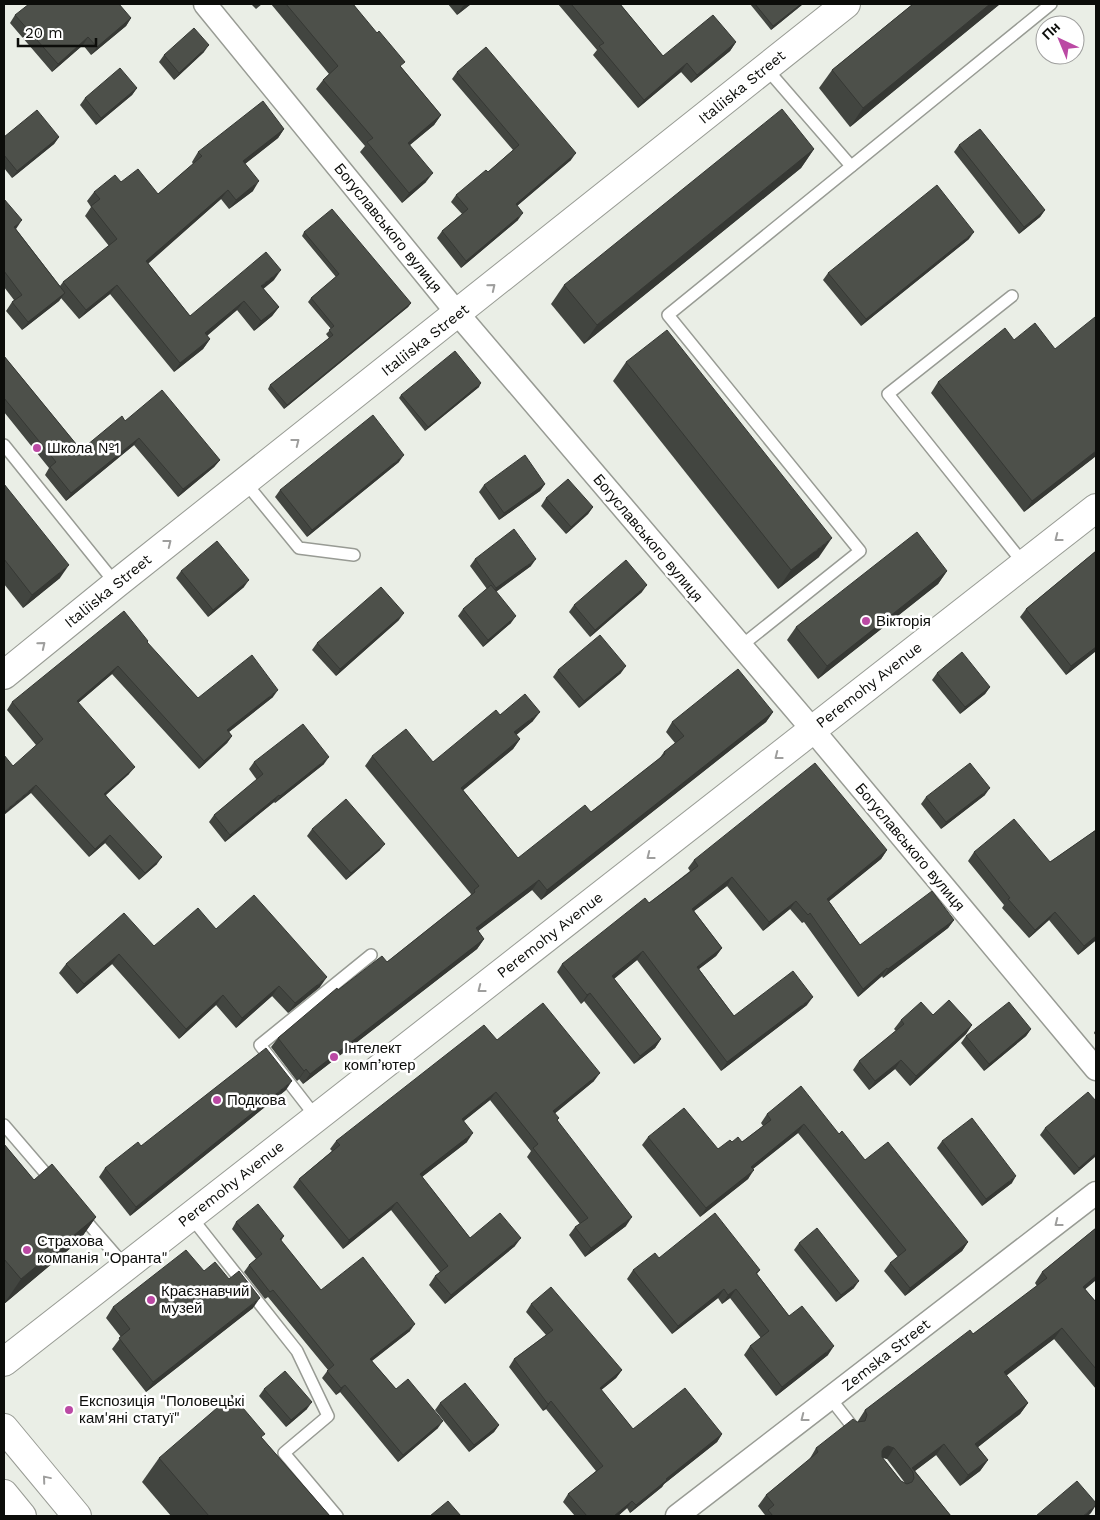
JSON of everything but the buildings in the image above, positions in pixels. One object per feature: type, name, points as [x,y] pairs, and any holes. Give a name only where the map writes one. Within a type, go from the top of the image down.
[{"type":"street","name":"Богуславського вулиця","points":[[204,4],[458,314],[812,729],[1096,1069]]},
{"type":"street","name":"Italiiska Street","points":[[4,675],[846,4]]},
{"type":"street","name":"Peremohy Avenue","points":[[4,1362],[1096,508]]},
{"type":"street","name":"Zemska Street","points":[[677,1516],[1096,1193]]},
{"type":"street","points":[[4,1428],[77,1516]]},
{"type":"street","points":[[4,1494],[22,1516]]},
{"type":"lane","points":[[741,646],[860,551],[668,315],[1051,4]]},
{"type":"lane","points":[[766,68],[851,166]]},
{"type":"lane","points":[[1012,296],[888,394],[1024,564]]},
{"type":"lane","points":[[4,445],[116,584]]},
{"type":"lane","points":[[245,482],[299,548],[354,555]]},
{"type":"lane","points":[[316,1117],[260,1045],[371,955]]},
{"type":"lane","points":[[4,1125],[58,1188]]},
{"type":"lane","points":[[70,1202],[126,1267]]},
{"type":"lane","points":[[190,1216],[298,1350],[328,1416],[284,1453],[337,1516]]},
{"type":"lane","points":[[830,1398],[852,1426]]},
{"type":"place","name":"Школа №1","points":[[37,448]]},
{"type":"place","name":"Вікторія","points":[[866,621]]},
{"type":"place","name":"Інтелект комп’ютер","points":[[334,1057]]},
{"type":"place","name":"Подкова","points":[[217,1100]]},
{"type":"place","name":"Страхова компанія \"Оранта\"","points":[[27,1250]]},
{"type":"place","name":"Краєзнавчий музей","points":[[151,1300]]},
{"type":"place","name":"Експозиція \"Половецькі кам'яні статуї\"","points":[[69,1410]]}]
